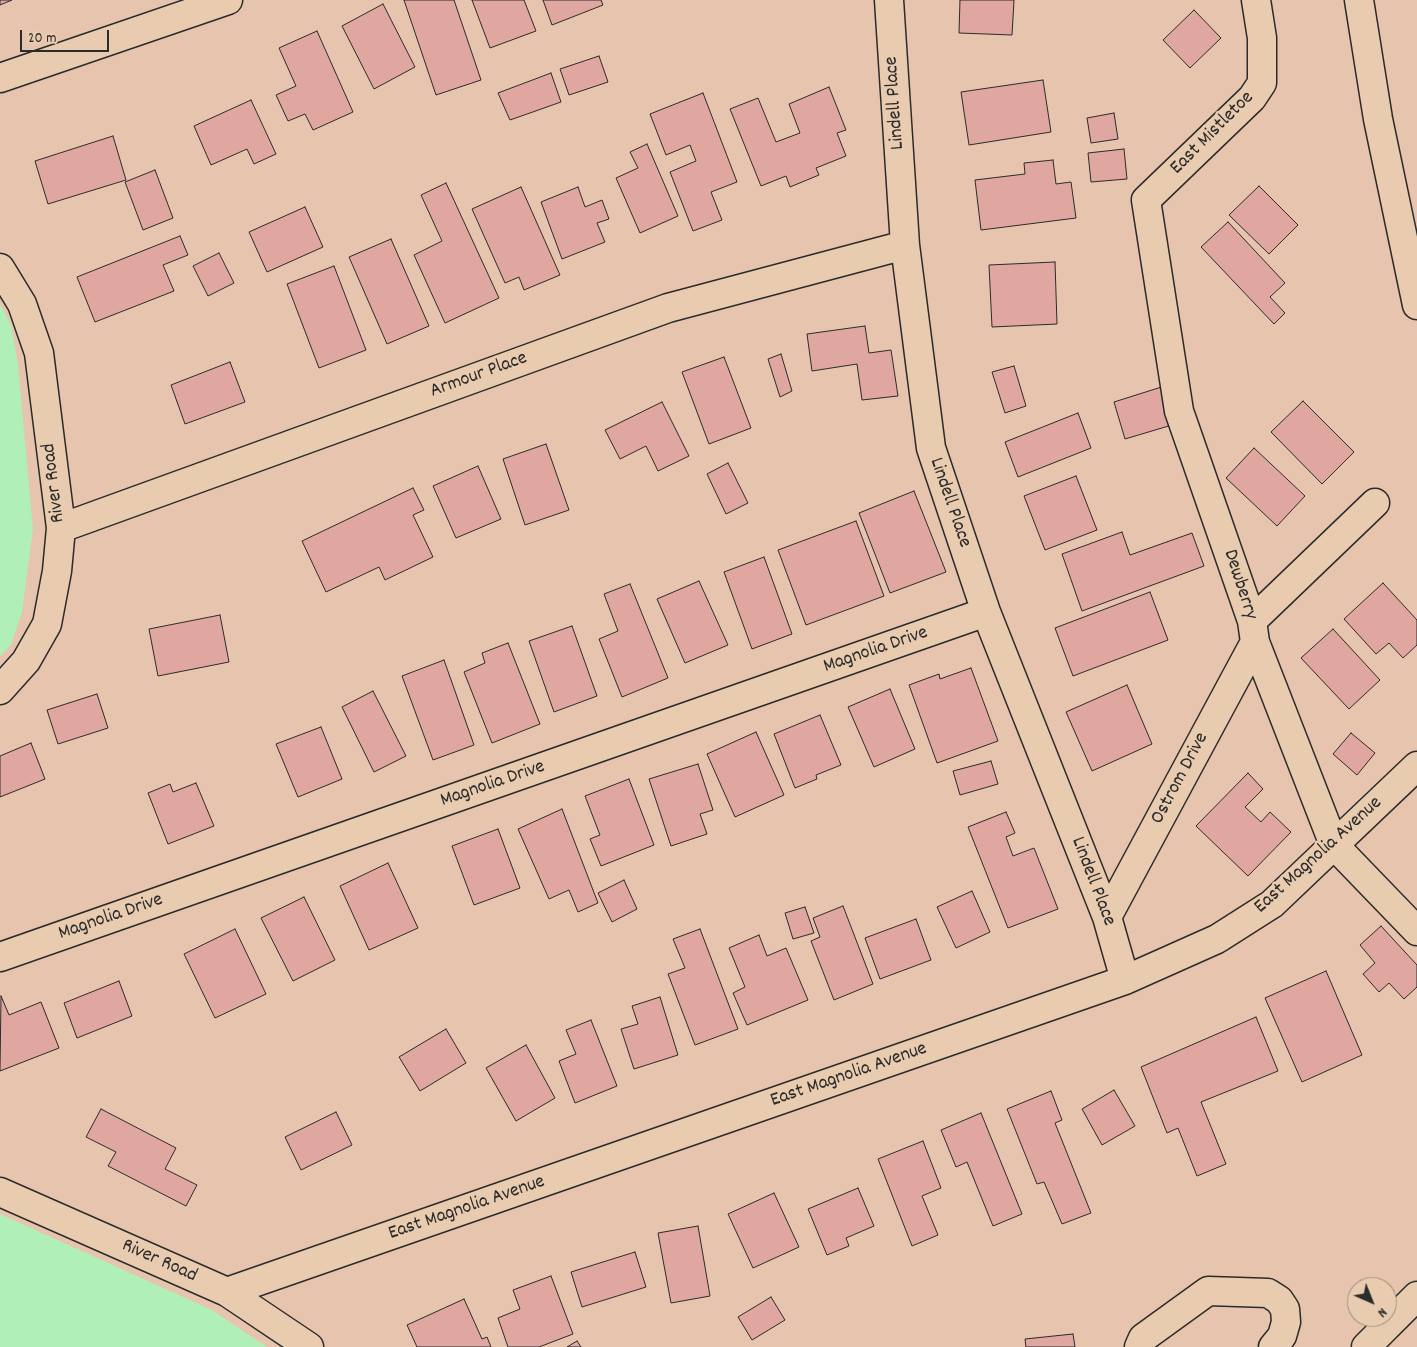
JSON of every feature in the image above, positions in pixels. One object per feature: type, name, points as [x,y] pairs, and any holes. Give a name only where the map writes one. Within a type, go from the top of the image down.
[{"type":"main road","points":[[0,78],[228,0]]},
{"type":"main road","name":"Lindell Place","points":[[889,0],[904,245],[931,448],[986,612],[1106,917],[1125,980]]},
{"type":"main road","name":"East Mistletoe","points":[[1146,200],[1252,98],[1262,83],[1262,38],[1256,0]]},
{"type":"main road","points":[[1359,0],[1378,119],[1417,305]]},
{"type":"main road","name":"Dewberry","points":[[1146,200],[1179,411],[1254,631],[1334,845],[1417,931]]},
{"type":"main road","name":"Armour Place","points":[[61,528],[668,308],[904,245]]},
{"type":"main road","name":"River Road","points":[[0,268],[22,304],[39,353],[61,528],[57,571],[47,624],[26,660],[0,690]]},
{"type":"main road","name":"Ostrom Drive","points":[[1106,917],[1254,631],[1375,503]]},
{"type":"main road","name":"Magnolia Drive","points":[[0,957],[986,612]]},
{"type":"main road","name":"East Magnolia Avenue","points":[[227,1292],[1125,980],[1217,939],[1272,904],[1417,766]]},
{"type":"main road","name":"River Road","points":[[0,1192],[227,1292],[308,1347]]},
{"type":"main road","points":[[1139,1347],[1142,1338],[1208,1291],[1268,1293],[1279,1300],[1285,1309],[1286,1322],[1282,1336],[1273,1347]]},
{"type":"main road","points":[[1366,1347],[1417,1296]]},
{"type":"green space","points":[[0,304],[11,325],[18,365],[33,529],[22,612],[11,645],[0,656]]},
{"type":"green space","points":[[0,1214],[212,1310],[267,1347],[0,1347]]},
{"type":"building","points":[[0,0],[12,0],[0,5]]},
{"type":"building","points":[[404,0],[454,0],[481,80],[436,95]]},
{"type":"building","points":[[472,0],[524,0],[536,31],[490,48]]},
{"type":"building","points":[[543,0],[601,0],[603,5],[552,25]]},
{"type":"building","points":[[960,0],[1014,0],[1012,35],[959,33]]},
{"type":"building","points":[[383,4],[415,67],[374,89],[342,26]]},
{"type":"building","points":[[1194,10],[1221,38],[1190,68],[1163,40]]},
{"type":"building","points":[[317,31],[353,112],[313,130],[305,114],[288,121],[276,95],[296,86],[279,48]]},
{"type":"building","points":[[599,56],[608,82],[569,95],[560,69]]},
{"type":"building","points":[[551,73],[561,102],[510,120],[498,93]]},
{"type":"building","points":[[1043,80],[1051,132],[969,145],[961,92]]},
{"type":"building","points":[[829,87],[846,130],[837,133],[846,156],[816,168],[819,175],[790,187],[786,176],[761,186],[730,109],[758,98],[776,142],[800,133],[789,104]]},
{"type":"building","points":[[703,93],[737,182],[711,192],[722,220],[693,231],[670,172],[696,161],[690,145],[666,155],[650,114]]},
{"type":"building","points":[[251,100],[276,154],[254,164],[247,149],[211,165],[194,126]]},
{"type":"building","points":[[1114,113],[1118,139],[1091,143],[1087,118]]},
{"type":"building","points":[[113,136],[126,180],[48,204],[35,161]]},
{"type":"building","points":[[647,144],[678,216],[640,233],[616,178],[638,168],[630,152]]},
{"type":"building","points":[[1124,149],[1127,179],[1091,182],[1088,153]]},
{"type":"building","points":[[1053,160],[1056,184],[1071,182],[1076,218],[981,230],[975,180],[1025,174],[1024,163]]},
{"type":"building","points":[[155,170],[173,218],[143,230],[125,182]]},
{"type":"building","points":[[446,183],[499,298],[445,323],[414,255],[442,241],[421,195]]},
{"type":"building","points":[[1259,186],[1298,225],[1269,254],[1229,215]]},
{"type":"building","points":[[521,187],[560,275],[524,290],[519,277],[505,283],[472,209]]},
{"type":"building","points":[[578,187],[585,207],[602,200],[609,219],[597,223],[605,242],[562,259],[541,202]]},
{"type":"building","points":[[305,207],[323,247],[267,272],[249,232]]},
{"type":"building","points":[[1228,222],[1285,283],[1270,297],[1285,313],[1274,324],[1201,247]]},
{"type":"building","points":[[180,236],[188,255],[163,265],[174,291],[95,322],[77,277]]},
{"type":"building","points":[[391,239],[429,326],[387,344],[349,257]]},
{"type":"building","points":[[219,253],[234,283],[208,296],[193,266]]},
{"type":"building","points":[[1055,262],[1057,324],[992,327],[989,265]]},
{"type":"building","points":[[334,266],[366,350],[319,368],[287,284]]},
{"type":"building","points":[[865,326],[869,353],[891,350],[898,396],[862,400],[857,364],[812,371],[807,334]]},
{"type":"building","points":[[781,354],[792,391],[780,397],[768,359]]},
{"type":"building","points":[[724,357],[751,428],[709,444],[682,372]]},
{"type":"building","points":[[230,362],[245,402],[185,424],[171,385]]},
{"type":"building","points":[[1014,366],[1026,406],[1005,413],[992,372]]},
{"type":"building","points":[[1171,384],[1182,422],[1125,439],[1114,402]]},
{"type":"building","points":[[1303,401],[1354,452],[1322,484],[1271,432]]},
{"type":"building","points":[[662,402],[689,456],[658,471],[646,446],[620,459],[605,430]]},
{"type":"building","points":[[1078,413],[1091,448],[1018,477],[1005,442]]},
{"type":"building","points":[[546,444],[569,510],[525,525],[503,459]]},
{"type":"building","points":[[1254,448],[1305,496],[1277,526],[1226,478]]},
{"type":"building","points":[[728,463],[748,503],[726,514],[707,474]]},
{"type":"building","points":[[478,466],[501,519],[456,538],[433,486]]},
{"type":"building","points":[[1076,476],[1097,530],[1045,550],[1024,496]]},
{"type":"building","points":[[413,488],[424,510],[413,515],[433,557],[385,580],[379,567],[326,592],[302,541]]},
{"type":"building","points":[[914,491],[946,572],[890,593],[859,513]]},
{"type":"building","points":[[856,521],[884,596],[806,625],[778,550]]},
{"type":"building","points":[[1122,532],[1130,555],[1192,533],[1204,566],[1082,611],[1062,554]]},
{"type":"building","points":[[764,557],[792,634],[752,649],[724,572]]},
{"type":"building","points":[[699,581],[728,645],[685,663],[657,599]]},
{"type":"building","points":[[1383,583],[1417,620],[1417,645],[1403,658],[1389,643],[1376,654],[1344,619]]},
{"type":"building","points":[[630,584],[668,678],[622,697],[599,639],[618,631],[604,594]]},
{"type":"building","points":[[1150,592],[1168,640],[1073,676],[1055,628]]},
{"type":"building","points":[[220,615],[229,662],[158,676],[149,629]]},
{"type":"building","points":[[572,626],[597,696],[554,712],[529,641]]},
{"type":"building","points":[[1333,629],[1380,680],[1349,709],[1301,658]]},
{"type":"building","points":[[508,643],[540,724],[492,743],[464,672],[485,663],[482,653]]},
{"type":"building","points":[[444,660],[474,745],[433,760],[402,676]]},
{"type":"building","points":[[971,668],[998,741],[937,763],[909,685],[939,674],[940,679]]},
{"type":"building","points":[[1127,685],[1152,744],[1092,771],[1066,712]]},
{"type":"building","points":[[890,689],[915,749],[874,767],[848,707]]},
{"type":"building","points":[[373,691],[406,756],[374,772],[342,707]]},
{"type":"building","points":[[97,694],[108,728],[58,744],[47,710]]},
{"type":"building","points":[[820,715],[841,765],[816,775],[817,779],[795,788],[774,734]]},
{"type":"building","points":[[321,727],[342,779],[298,797],[276,744]]},
{"type":"building","points":[[756,732],[784,795],[735,817],[707,754]]},
{"type":"building","points":[[1351,733],[1375,753],[1357,775],[1333,754]]},
{"type":"building","points":[[31,743],[45,779],[0,797],[0,756]]},
{"type":"building","points":[[991,761],[998,784],[960,795],[953,771]]},
{"type":"building","points":[[698,764],[713,810],[700,814],[707,834],[671,846],[649,779]]},
{"type":"building","points":[[1248,773],[1263,789],[1245,807],[1261,822],[1270,812],[1291,832],[1248,876],[1196,826]]},
{"type":"building","points":[[629,779],[654,845],[601,866],[590,839],[600,835],[585,796]]},
{"type":"building","points":[[196,783],[214,826],[168,844],[148,793],[170,784],[173,792]]},
{"type":"building","points":[[562,809],[598,903],[578,912],[569,890],[549,899],[518,829]]},
{"type":"building","points":[[1006,812],[1015,833],[1006,837],[1013,856],[1034,848],[1058,909],[1008,928],[968,827]]},
{"type":"building","points":[[498,829],[520,888],[474,905],[452,846]]},
{"type":"building","points":[[388,863],[418,928],[369,950],[340,886]]},
{"type":"building","points":[[624,880],[637,909],[612,922],[598,893]]},
{"type":"building","points":[[972,891],[990,932],[956,948],[937,907]]},
{"type":"building","points":[[304,897],[335,960],[293,981],[261,918]]},
{"type":"building","points":[[843,906],[873,984],[834,1000],[811,941],[820,937],[813,918]]},
{"type":"building","points":[[805,907],[814,933],[793,939],[785,913]]},
{"type":"building","points":[[916,919],[931,960],[880,979],[865,938]]},
{"type":"building","points":[[1381,926],[1417,965],[1417,987],[1404,999],[1389,983],[1379,992],[1363,974],[1375,963],[1360,945]]},
{"type":"building","points":[[235,929],[266,994],[215,1018],[184,954]]},
{"type":"building","points":[[700,929],[738,1029],[695,1045],[668,974],[685,968],[673,939]]},
{"type":"building","points":[[759,935],[767,956],[786,948],[808,1000],[747,1025],[733,993],[745,987],[729,948]]},
{"type":"building","points":[[1326,971],[1362,1055],[1302,1082],[1265,998]]},
{"type":"building","points":[[119,981],[132,1016],[77,1038],[64,1003]]},
{"type":"building","points":[[1,996],[9,1015],[41,1002],[59,1048],[0,1071]]},
{"type":"building","points":[[660,997],[678,1055],[634,1069],[621,1029],[638,1024],[632,1006]]},
{"type":"building","points":[[1256,1017],[1278,1071],[1201,1102],[1226,1164],[1197,1176],[1178,1128],[1167,1133],[1141,1067]]},
{"type":"building","points":[[591,1020],[617,1086],[575,1103],[559,1061],[576,1054],[566,1030]]},
{"type":"building","points":[[446,1029],[466,1063],[420,1091],[399,1057]]},
{"type":"building","points":[[526,1045],[555,1098],[516,1121],[486,1068]]},
{"type":"building","points":[[1114,1090],[1135,1126],[1102,1145],[1082,1109]]},
{"type":"building","points":[[1051,1091],[1062,1120],[1055,1123],[1091,1213],[1062,1224],[1044,1182],[1037,1184],[1007,1109]]},
{"type":"building","points":[[101,1109],[176,1148],[165,1169],[197,1185],[186,1206],[108,1166],[116,1152],[86,1137]]},
{"type":"building","points":[[336,1112],[352,1145],[301,1170],[285,1137]]},
{"type":"building","points":[[981,1113],[1022,1214],[993,1226],[967,1162],[956,1167],[941,1130]]},
{"type":"building","points":[[923,1141],[941,1188],[922,1196],[938,1235],[912,1246],[878,1159]]},
{"type":"building","points":[[858,1188],[874,1226],[846,1238],[849,1246],[827,1255],[808,1209]]},
{"type":"building","points":[[774,1193],[799,1247],[753,1268],[728,1214]]},
{"type":"building","points":[[698,1226],[710,1296],[671,1303],[658,1233]]},
{"type":"building","points":[[635,1252],[646,1287],[582,1307],[571,1272]]},
{"type":"building","points":[[551,1276],[573,1334],[539,1347],[508,1347],[498,1318],[520,1309],[513,1290]]},
{"type":"building","points":[[771,1297],[785,1320],[752,1340],[738,1317]]},
{"type":"building","points":[[464,1299],[482,1339],[487,1337],[491,1347],[417,1347],[407,1325]]},
{"type":"building","points":[[1073,1334],[1075,1347],[1026,1347],[1025,1339]]},
{"type":"building","points":[[577,1341],[581,1347],[567,1347]]}]
